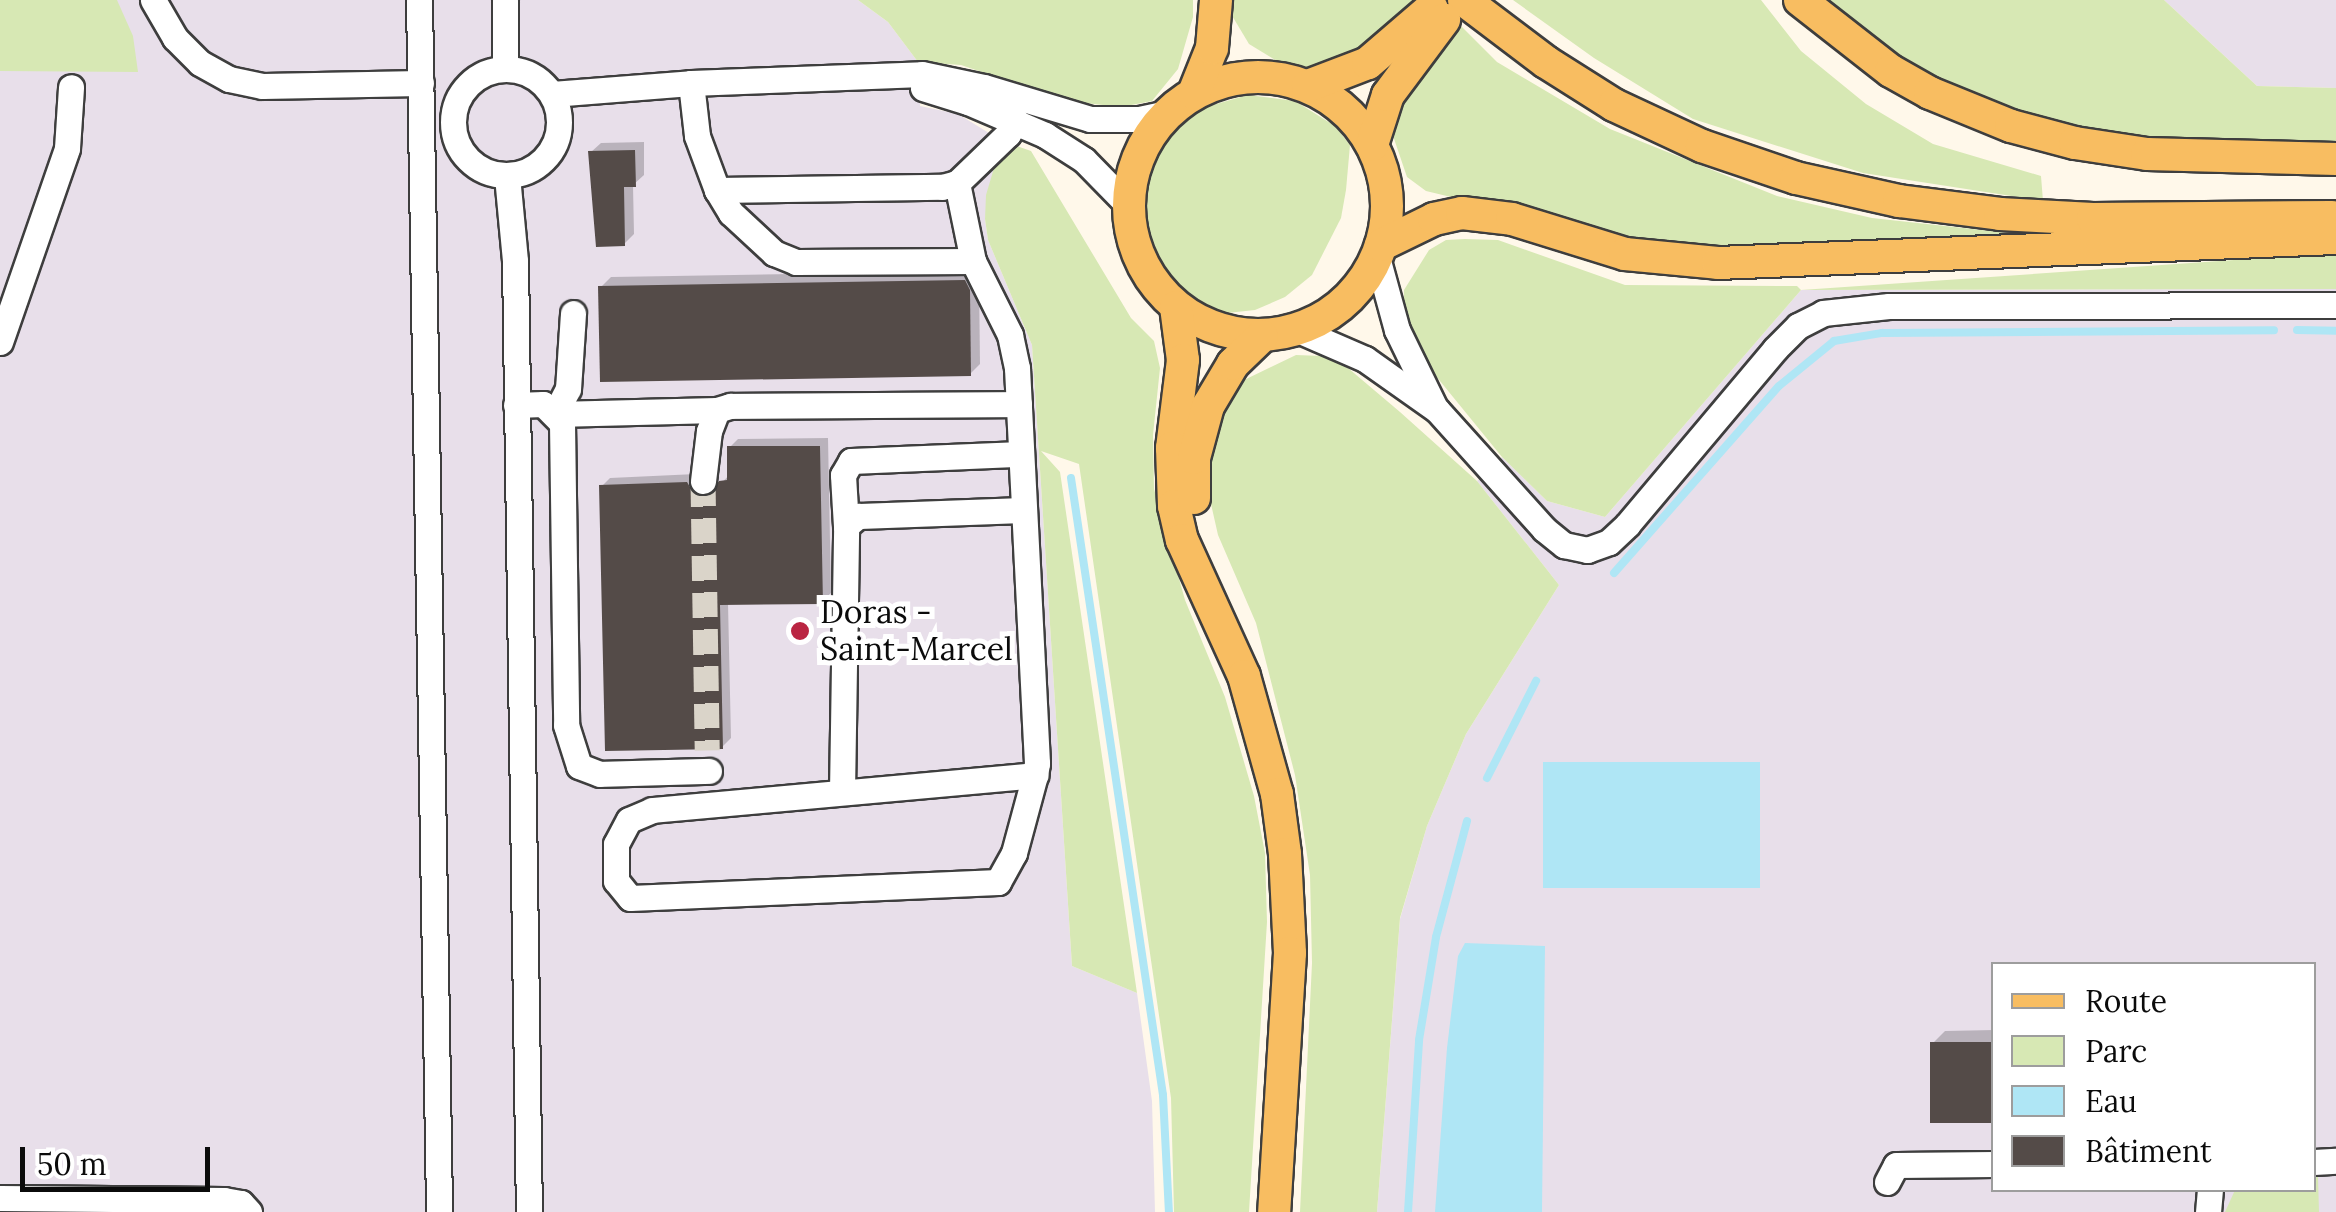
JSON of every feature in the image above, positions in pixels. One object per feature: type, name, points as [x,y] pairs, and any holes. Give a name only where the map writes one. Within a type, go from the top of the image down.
[{"type":"main road","points":[[1194,93],[1212,48],[1216,0]]},
{"type":"main road","points":[[1803,2],[1854,46],[1930,93],[2041,135],[2147,154],[2336,159]]},
{"type":"main road","points":[[1308,86],[1368,63],[1447,9]]},
{"type":"main road","points":[[1372,145],[1388,95],[1447,9]]},
{"type":"main road","points":[[1447,9],[1546,62],[1614,105],[1702,146],[1796,178],[1898,201],[2000,214],[2093,219],[2336,217]]},
{"type":"main road","points":[[1250,77],[1286,79],[1308,86],[1345,110],[1372,145],[1387,194],[1379,251],[1346,302],[1298,330],[1262,336],[1216,330],[1176,307],[1140,262],[1128,205],[1139,155],[1168,112],[1216,83],[1250,77]]},
{"type":"main road","points":[[1379,251],[1434,219],[1462,214],[1512,219],[1624,254],[1718,263],[2336,238]]},
{"type":"main road","points":[[1176,307],[1183,360],[1172,448],[1174,506],[1182,540],[1244,676],[1277,794],[1285,854],[1290,954],[1274,1212]]},
{"type":"main road","points":[[1202,577],[1194,491],[1200,430],[1220,382],[1262,336]]},
{"type":"street","points":[[153,0],[175,38],[200,63],[230,79],[262,86],[421,83]]},
{"type":"street","points":[[420,0],[439,1212]]},
{"type":"street","points":[[505,0],[505,68]]},
{"type":"street","points":[[505,68],[532,74],[552,94],[560,121],[553,148],[534,168],[507,176],[480,169],[460,150],[452,123],[459,96],[478,75],[505,68]]},
{"type":"street","points":[[552,94],[692,82],[885,76],[952,79],[1090,119],[1139,119],[1168,112]]},
{"type":"street","points":[[885,76],[1014,120],[1084,160],[1128,205]]},
{"type":"street","points":[[692,82],[698,136],[717,190],[731,213],[774,253],[796,262],[973,261]]},
{"type":"street","points":[[0,342],[66,148],[71,87]]},
{"type":"street","points":[[717,190],[942,187],[958,183],[1008,134],[1014,120]]},
{"type":"street","points":[[507,176],[515,260],[530,1212]]},
{"type":"street","points":[[958,183],[973,261],[1010,335],[1019,404],[1034,775],[1014,854],[998,882],[630,898],[616,882],[616,844],[629,820],[652,810],[1034,775]]},
{"type":"street","points":[[1379,251],[1397,330],[1436,410]]},
{"type":"street","points":[[1298,330],[1365,359],[1436,410],[1544,528],[1564,545],[1587,550],[1609,542],[1627,525],[1774,349],[1798,326],[1823,313],[1888,306],[2336,305]]},
{"type":"street","points":[[555,414],[568,389],[573,313]]},
{"type":"street","points":[[516,405],[543,404],[562,423],[566,724],[579,766],[600,774],[708,760],[717,804]]},
{"type":"street","points":[[555,414],[717,410],[730,406],[1019,404]]},
{"type":"street","points":[[703,481],[708,431],[717,410]]},
{"type":"street","points":[[842,792],[846,526],[843,475],[851,462],[1021,454]]},
{"type":"street","points":[[846,526],[858,516],[1024,510]]},
{"type":"street","points":[[1887,1182],[1896,1164],[1991,1164]]},
{"type":"street","points":[[0,1198],[224,1200],[242,1203],[249,1212]]},
{"type":"shaded area","points":[[0,0],[858,0],[888,22],[918,62],[920,106],[958,114],[1002,141],[985,219],[988,240],[1032,345],[1072,966],[1137,993],[1152,1101],[1155,1212],[0,1212]]},
{"type":"shaded area","points":[[2164,0],[2336,0],[2336,88],[2257,86]]},
{"type":"shaded area","points":[[2336,289],[2336,1212],[1377,1212],[1400,919],[1427,826],[1466,734],[1559,585],[1477,481],[1502,457],[1547,501],[1605,517],[1801,290]]},
{"type":"green space","points":[[0,0],[117,0],[133,36],[138,72],[0,71]]},
{"type":"green space","points":[[858,0],[1193,0],[1193,17],[1178,69],[1152,101],[1121,107],[1067,101],[961,65],[918,62],[888,22]]},
{"type":"green space","points":[[1229,0],[1425,0],[1334,70],[1285,66],[1249,44],[1231,14]]},
{"type":"green space","points":[[1513,0],[1761,0],[1801,51],[1866,104],[1933,144],[2041,176],[2043,201],[1863,173],[1693,119],[1594,58]]},
{"type":"green space","points":[[1823,0],[2164,0],[2257,86],[2336,88],[2336,148],[2109,136],[2014,115],[1906,70]]},
{"type":"green space","points":[[1457,22],[1497,62],[1610,129],[1777,196],[1872,218],[2036,236],[1667,249],[1426,191],[1407,177],[1390,127],[1399,97]]},
{"type":"green space","points":[[1248,95],[1295,101],[1335,126],[1350,145],[1346,190],[1341,218],[1312,275],[1285,297],[1255,310],[1218,314],[1194,305],[1168,282],[1151,254],[1142,221],[1144,187],[1155,155],[1175,128],[1202,108]]},
{"type":"green space","points":[[1002,141],[1031,151],[1131,318],[1154,341],[1160,368],[1153,435],[1154,489],[1185,600],[1225,697],[1254,796],[1265,853],[1267,922],[1249,1212],[1174,1212],[1171,1098],[1079,464],[1041,451],[1060,472],[1137,993],[1072,966],[1032,345],[988,240],[985,219],[986,195]]},
{"type":"green space","points":[[1446,240],[1498,240],[1625,285],[1797,286],[1801,290],[1605,517],[1547,501],[1502,457],[1431,370],[1404,314],[1404,290],[1429,250]]},
{"type":"green space","points":[[2336,253],[2336,289],[1801,290]]},
{"type":"green space","points":[[1296,355],[1322,356],[1348,368],[1400,412],[1477,481],[1559,585],[1466,734],[1427,826],[1400,918],[1377,1212],[1300,1212],[1312,963],[1310,875],[1295,775],[1256,623],[1218,535],[1211,504],[1209,463],[1217,421],[1240,382]]},
{"type":"green space","points":[[2318,1176],[2319,1212],[2225,1212],[2234,1192],[2316,1192]]},
{"type":"water","points":[[1543,762],[1760,762],[1760,888],[1543,888]]},
{"type":"water","points":[[1465,943],[1545,946],[1542,1212],[1435,1212],[1447,1048],[1458,956]]},
{"type":"building","points":[[635,150],[636,187],[624,187],[625,246],[596,247],[588,151]]},
{"type":"building","points":[[965,280],[970,290],[971,376],[600,382],[598,286]]},
{"type":"building","points":[[727,446],[820,446],[823,604],[720,605],[723,749],[605,751],[599,485],[687,482],[694,494],[708,496],[719,481],[727,480]]},
{"type":"building","points":[[1930,1042],[1991,1042],[1991,1123],[1930,1123]]},
{"type":"waterway","points":[[1614,573],[1779,386],[1834,341],[1882,333],[2274,330]]},
{"type":"waterway","points":[[2297,330],[2336,331]]},
{"type":"waterway","points":[[1071,478],[1163,1095],[1169,1212]]},
{"type":"waterway","points":[[1487,778],[1536,681]]},
{"type":"waterway","points":[[1408,1212],[1419,1040],[1436,937],[1467,821]]},
{"type":"tunnel","points":[[703,481],[707,750]]},
{"type":"place","name":"Doras - Saint-Marcel","points":[[800,631]]}]
